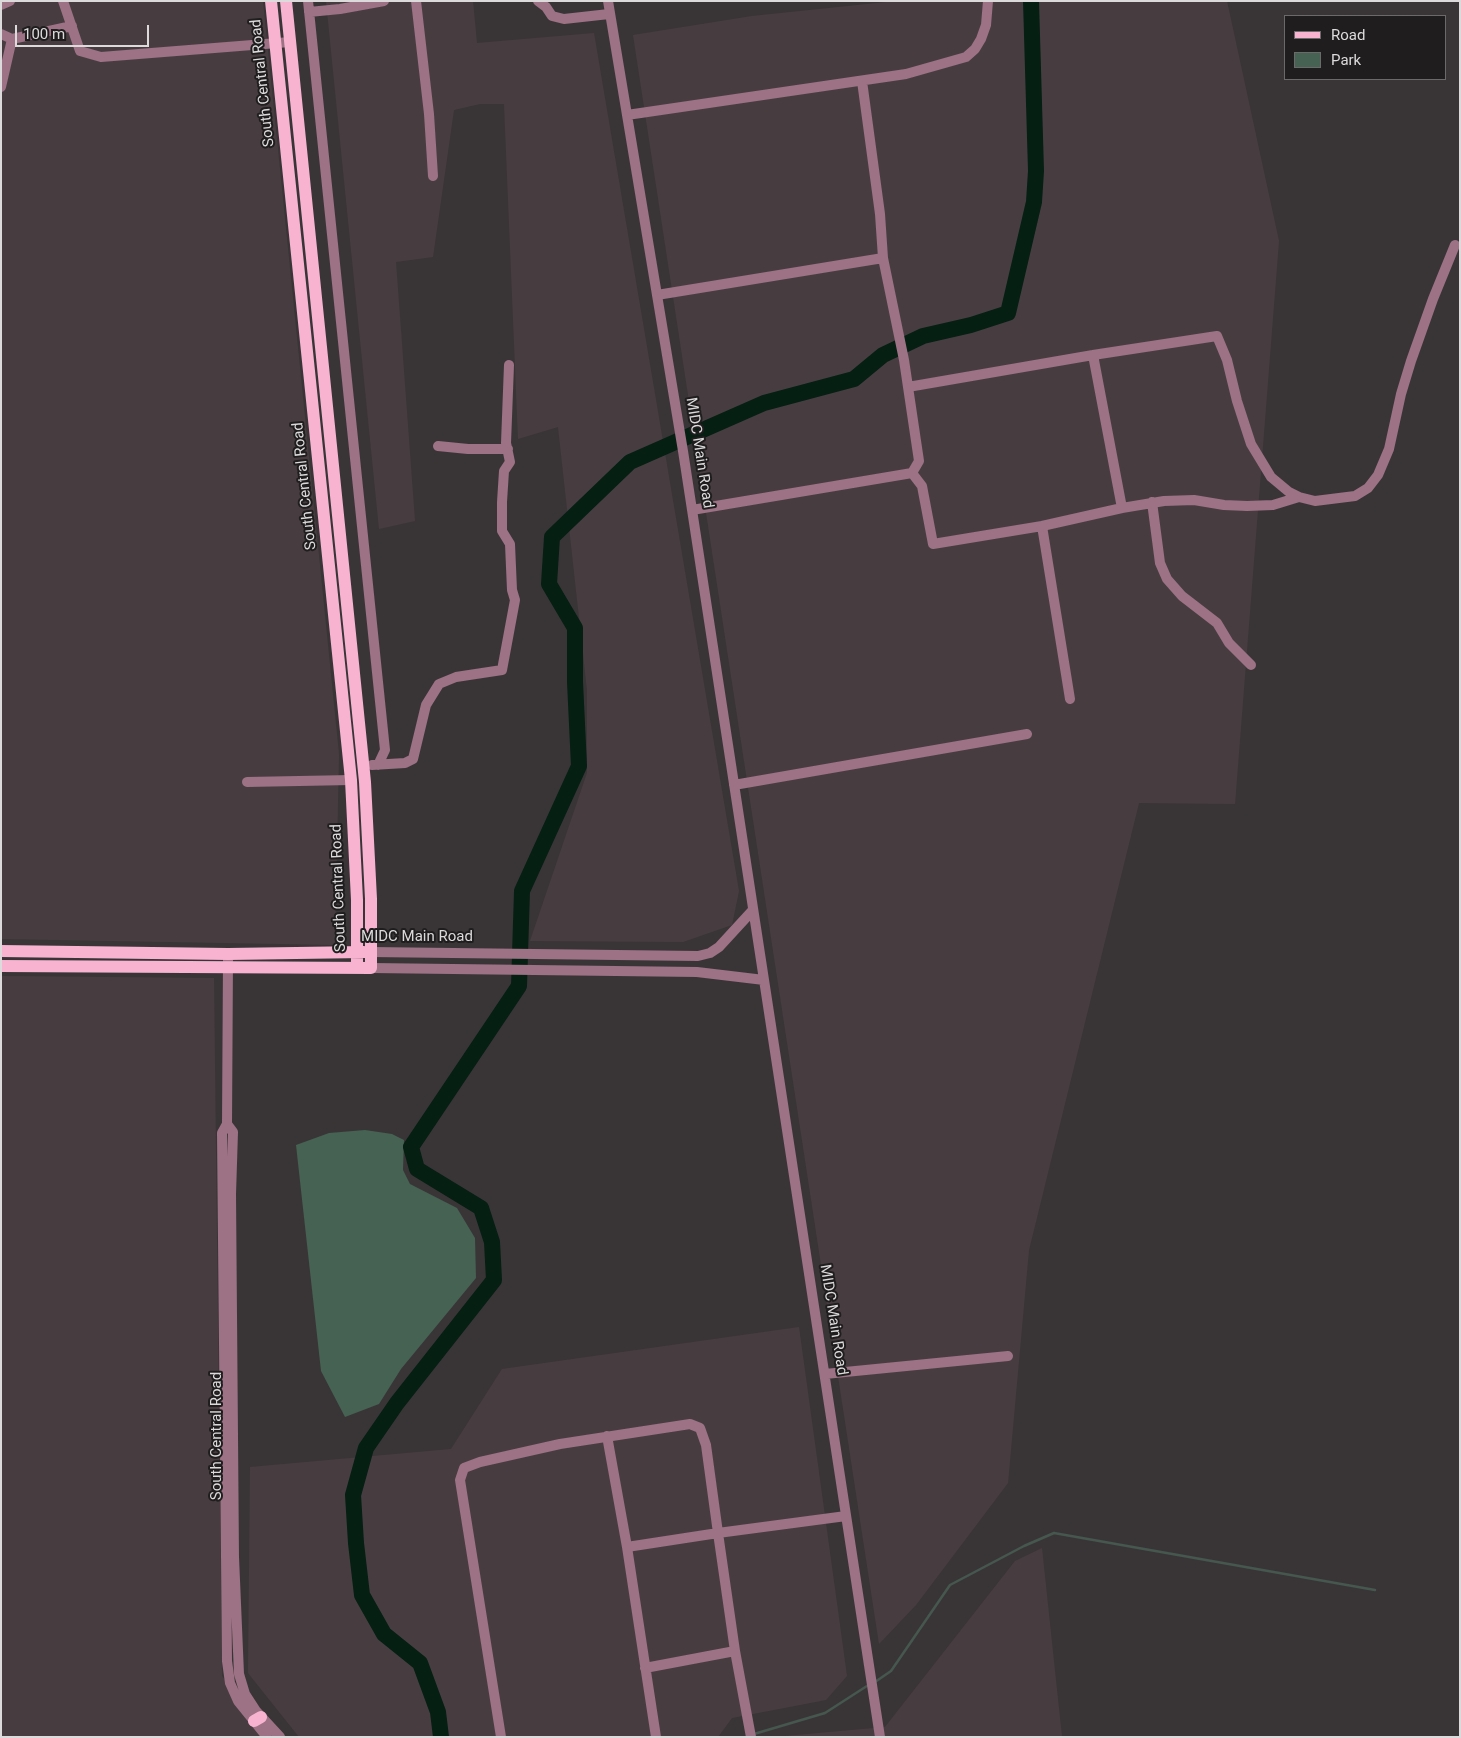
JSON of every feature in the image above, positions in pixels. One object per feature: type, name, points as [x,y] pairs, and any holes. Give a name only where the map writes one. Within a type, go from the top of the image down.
[{"type":"main road","name":"South Central Road","points":[[271,1],[351,780],[357,900],[357,968]]},
{"type":"main road","name":"South Central Road","points":[[286,1],[364,764],[371,900],[371,968]]},
{"type":"main road","points":[[313,401],[327,400]]},
{"type":"main road","name":"MIDC Main Road","points":[[1,952],[228,954],[371,952]]},
{"type":"main road","name":"MIDC Main Road","points":[[1,966],[371,968]]},
{"type":"street","points":[[1,5],[10,1]]},
{"type":"street","points":[[63,1],[80,51],[101,57],[290,42]]},
{"type":"street","points":[[378,765],[385,750],[308,6],[340,9],[384,1]]},
{"type":"street","points":[[416,1],[429,114],[433,176]]},
{"type":"street","points":[[538,1],[546,7],[552,16],[564,19],[610,14]]},
{"type":"street","name":"MIDC Main Road","points":[[608,1],[683,451],[880,1737]]},
{"type":"street","points":[[627,115],[906,74],[966,57],[982,39],[986,25],[988,1]]},
{"type":"street","points":[[1,34],[12,39],[72,26]]},
{"type":"street","points":[[1,87],[12,39]]},
{"type":"street","points":[[862,81],[880,214],[883,258],[904,360],[919,461],[912,473]]},
{"type":"street","points":[[908,387],[1217,336],[1228,360],[1237,401],[1251,444],[1271,477],[1299,498],[1315,501],[1355,496],[1368,488],[1378,475],[1389,448],[1401,394],[1411,361],[1455,245]]},
{"type":"street","points":[[657,295],[883,258]]},
{"type":"street","points":[[1093,355],[1122,508]]},
{"type":"street","points":[[364,764],[405,763],[413,759],[426,705],[438,684],[456,678],[502,670],[515,600],[512,590],[510,544],[502,531],[504,471],[510,462],[506,443],[508,365]]},
{"type":"street","points":[[438,446],[468,449],[508,449]]},
{"type":"street","points":[[912,473],[922,486],[932,544],[1042,526],[1152,502],[1194,500],[1224,505],[1273,505],[1299,498]]},
{"type":"street","points":[[692,510],[912,473]]},
{"type":"street","points":[[1152,502],[1160,563],[1167,579],[1182,596],[1217,623],[1229,643],[1251,665]]},
{"type":"street","points":[[1042,526],[1070,699]]},
{"type":"street","points":[[734,785],[1028,734]]},
{"type":"street","points":[[247,782],[351,780]]},
{"type":"street","name":"MIDC Main Road","points":[[371,952],[698,956],[710,954],[720,947],[753,910]]},
{"type":"street","name":"South Central Road","points":[[228,954],[227,1124],[222,1133],[227,1661],[230,1684],[238,1702],[280,1737]]},
{"type":"street","name":"MIDC Main Road","points":[[371,968],[698,972],[764,980]]},
{"type":"street","points":[[825,1374],[1008,1356]]},
{"type":"street","points":[[501,1737],[460,1480],[464,1468],[480,1462],[560,1444],[690,1424],[700,1428],[706,1445],[735,1652],[751,1737]]},
{"type":"street","points":[[607,1436],[627,1547],[656,1737]]},
{"type":"street","points":[[627,1547],[846,1516]]},
{"type":"street","points":[[645,1668],[735,1652]]},
{"type":"street","name":"South Central Road","points":[[257,1719],[268,1737]]},
{"type":"shaded area","points":[[1,1],[263,1],[339,754],[335,945],[1,939]]},
{"type":"shaded area","points":[[326,1],[473,1],[477,43],[594,33],[739,891],[732,925],[683,942],[530,941],[587,773],[587,690],[558,427],[518,439],[504,104],[480,104],[454,110],[433,257],[396,262],[415,521],[379,529]]},
{"type":"shaded area","points":[[896,1],[1227,1],[1279,241],[1235,804],[1139,803],[1029,1250],[1008,1483],[916,1605],[879,1644],[633,35],[752,16]]},
{"type":"shaded area","points":[[1,976],[214,978],[222,1676],[272,1737],[1,1737]]},
{"type":"shaded area","points":[[799,1327],[847,1676],[826,1700],[732,1718],[718,1737],[299,1737],[248,1673],[250,1467],[451,1449],[502,1369]]},
{"type":"shaded area","points":[[1042,1548],[1062,1737],[774,1737],[885,1727],[1015,1561]]},
{"type":"green space","points":[[365,1130],[392,1134],[404,1140],[403,1170],[410,1184],[457,1208],[475,1238],[476,1278],[401,1369],[379,1404],[345,1417],[321,1371],[296,1145],[329,1133]]},
{"type":"waterway","points":[[441,1737],[438,1712],[420,1663],[384,1634],[362,1595],[353,1495],[366,1448],[397,1403],[494,1280],[492,1242],[481,1208],[417,1169],[411,1147],[519,986],[522,891],[579,766],[575,682],[575,628],[549,584],[552,537],[630,462],[764,403],[854,379],[883,355],[923,336],[971,325],[1008,313],[1034,202],[1036,171],[1031,1]]},
{"type":"waterway","points":[[875,1682],[891,1671],[950,1585],[1024,1546],[1054,1533],[1375,1590]]},
{"type":"waterway","points":[[754,1734],[825,1713],[870,1684]]}]
